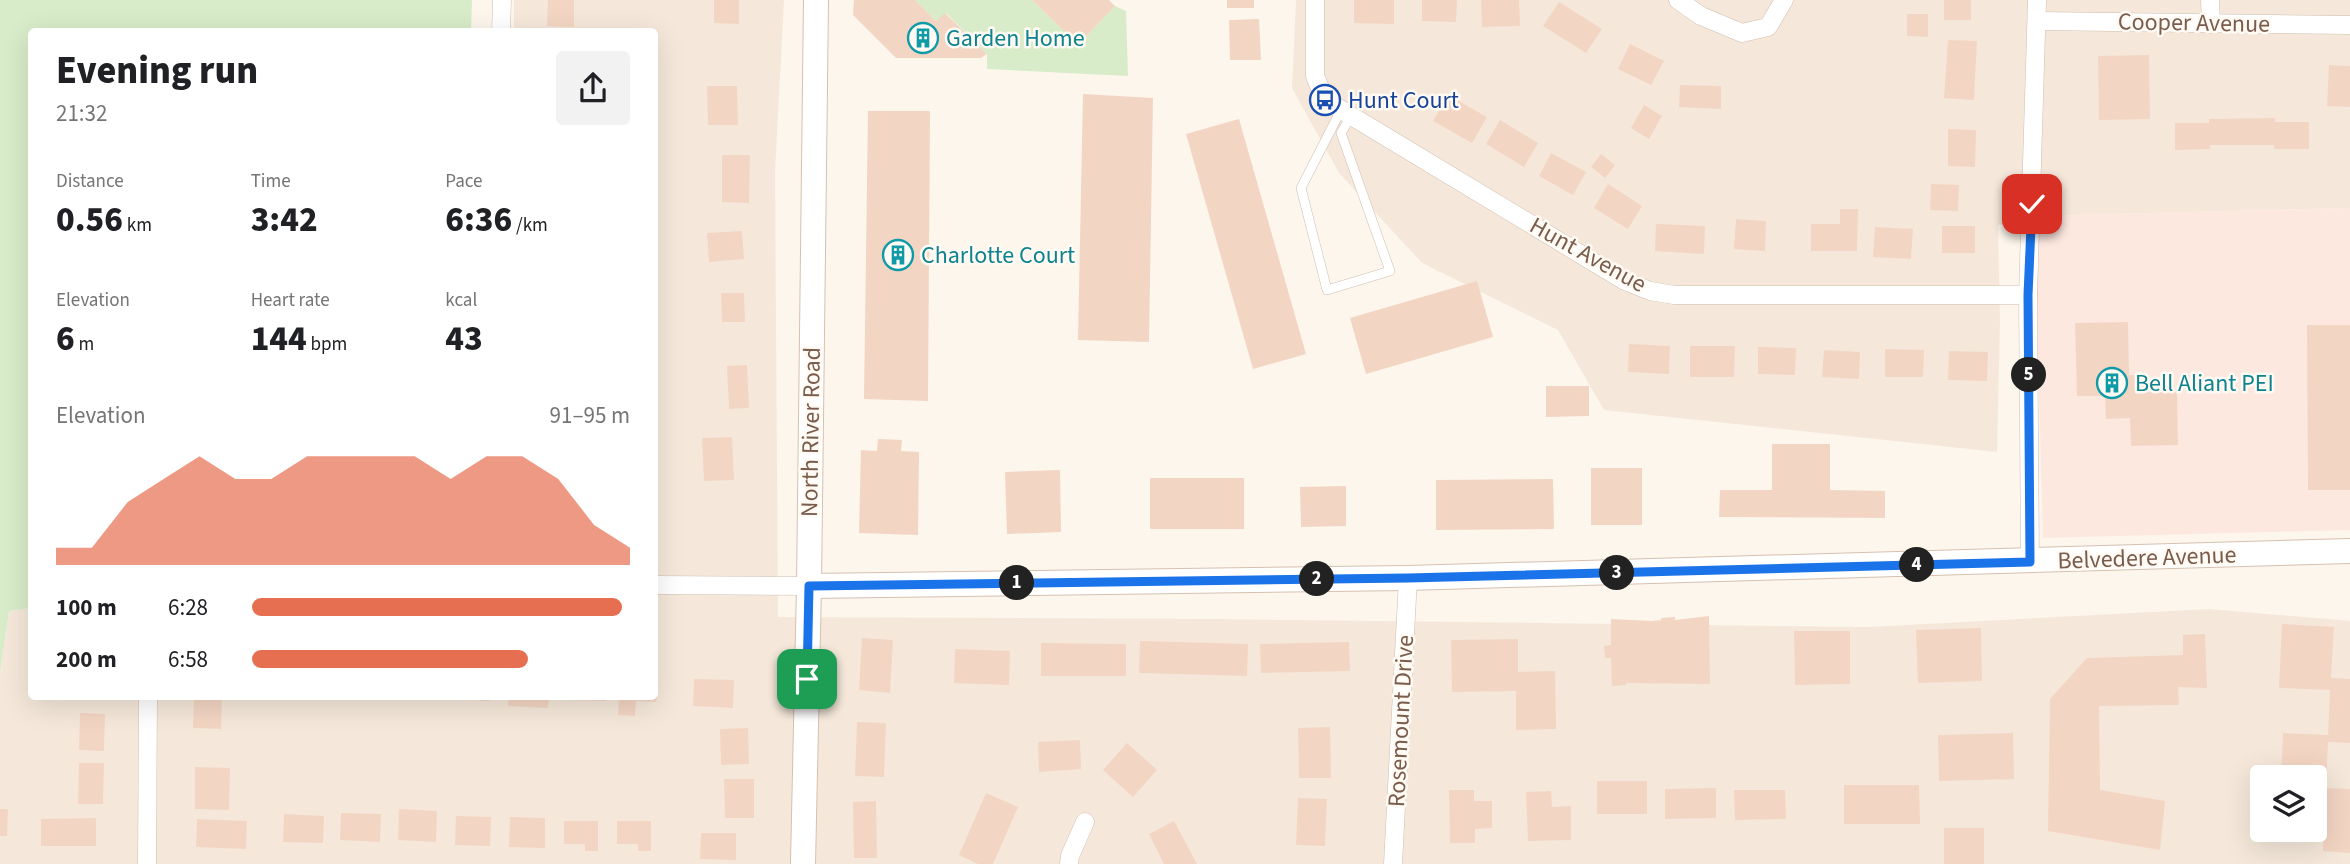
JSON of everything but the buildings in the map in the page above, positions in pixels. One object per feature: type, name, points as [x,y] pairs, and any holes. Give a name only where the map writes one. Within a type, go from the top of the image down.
[{"type":"main road","name":"North River Road","points":[[803,864],[817,0]]},
{"type":"main road","name":"Belvedere Avenue","points":[[809,586],[1408,578],[2350,551]]},
{"type":"street","points":[[501,28],[502,0]]},
{"type":"street","name":"Hunt Avenue","points":[[1315,0],[1315,76],[1325,100],[1625,281],[1650,291],[1687,295],[2028,295]]},
{"type":"street","points":[[1678,0],[1701,16],[1742,33],[1768,27],[1784,0]]},
{"type":"street","points":[[2030,562],[2028,295],[2038,0]]},
{"type":"street","points":[[2210,0],[2211,24]]},
{"type":"street","name":"Cooper Avenue","points":[[2038,21],[2350,25]]},
{"type":"street","name":"Rosemount Drive","points":[[1393,864],[1408,578]]},
{"type":"street","points":[[658,585],[809,586]]},
{"type":"street","points":[[147,864],[148,700]]},
{"type":"street","points":[[1069,864],[1085,822]]},
{"type":"lane","points":[[1346,113],[1341,133],[1390,271],[1327,290],[1301,188],[1346,113]]},
{"type":"shaded area","points":[[514,0],[784,0],[775,172],[778,617],[1869,627],[2209,609],[2350,621],[2350,864],[0,864],[0,673],[9,611],[28,608],[28,700],[658,700],[658,28],[514,28]]},
{"type":"shaded area","points":[[1296,0],[2350,0],[2350,208],[2034,216],[1998,225],[2000,322],[1997,452],[1604,410],[1558,330],[1422,263],[1339,173],[1292,88]]},
{"type":"shaded area","points":[[2350,208],[2350,530],[2043,538],[2034,216]]},
{"type":"green space","points":[[0,0],[472,0],[471,28],[28,28],[28,608],[9,611],[0,673]]},
{"type":"green space","points":[[915,0],[1032,0],[1078,45],[1115,6],[1126,11],[1128,76],[987,69],[987,54],[946,13],[936,21]]},
{"type":"place","name":"Garden Home","points":[[923,38]]},
{"type":"place","name":"Hunt Court","points":[[1325,100]]},
{"type":"place","name":"Charlotte Court","points":[[898,255]]},
{"type":"place","name":"Bell Aliant PEI","points":[[2112,383]]},
{"type":"route","points":[[807,679],[809,586],[1408,578],[2030,562],[2028,295],[2032,204]]}]
